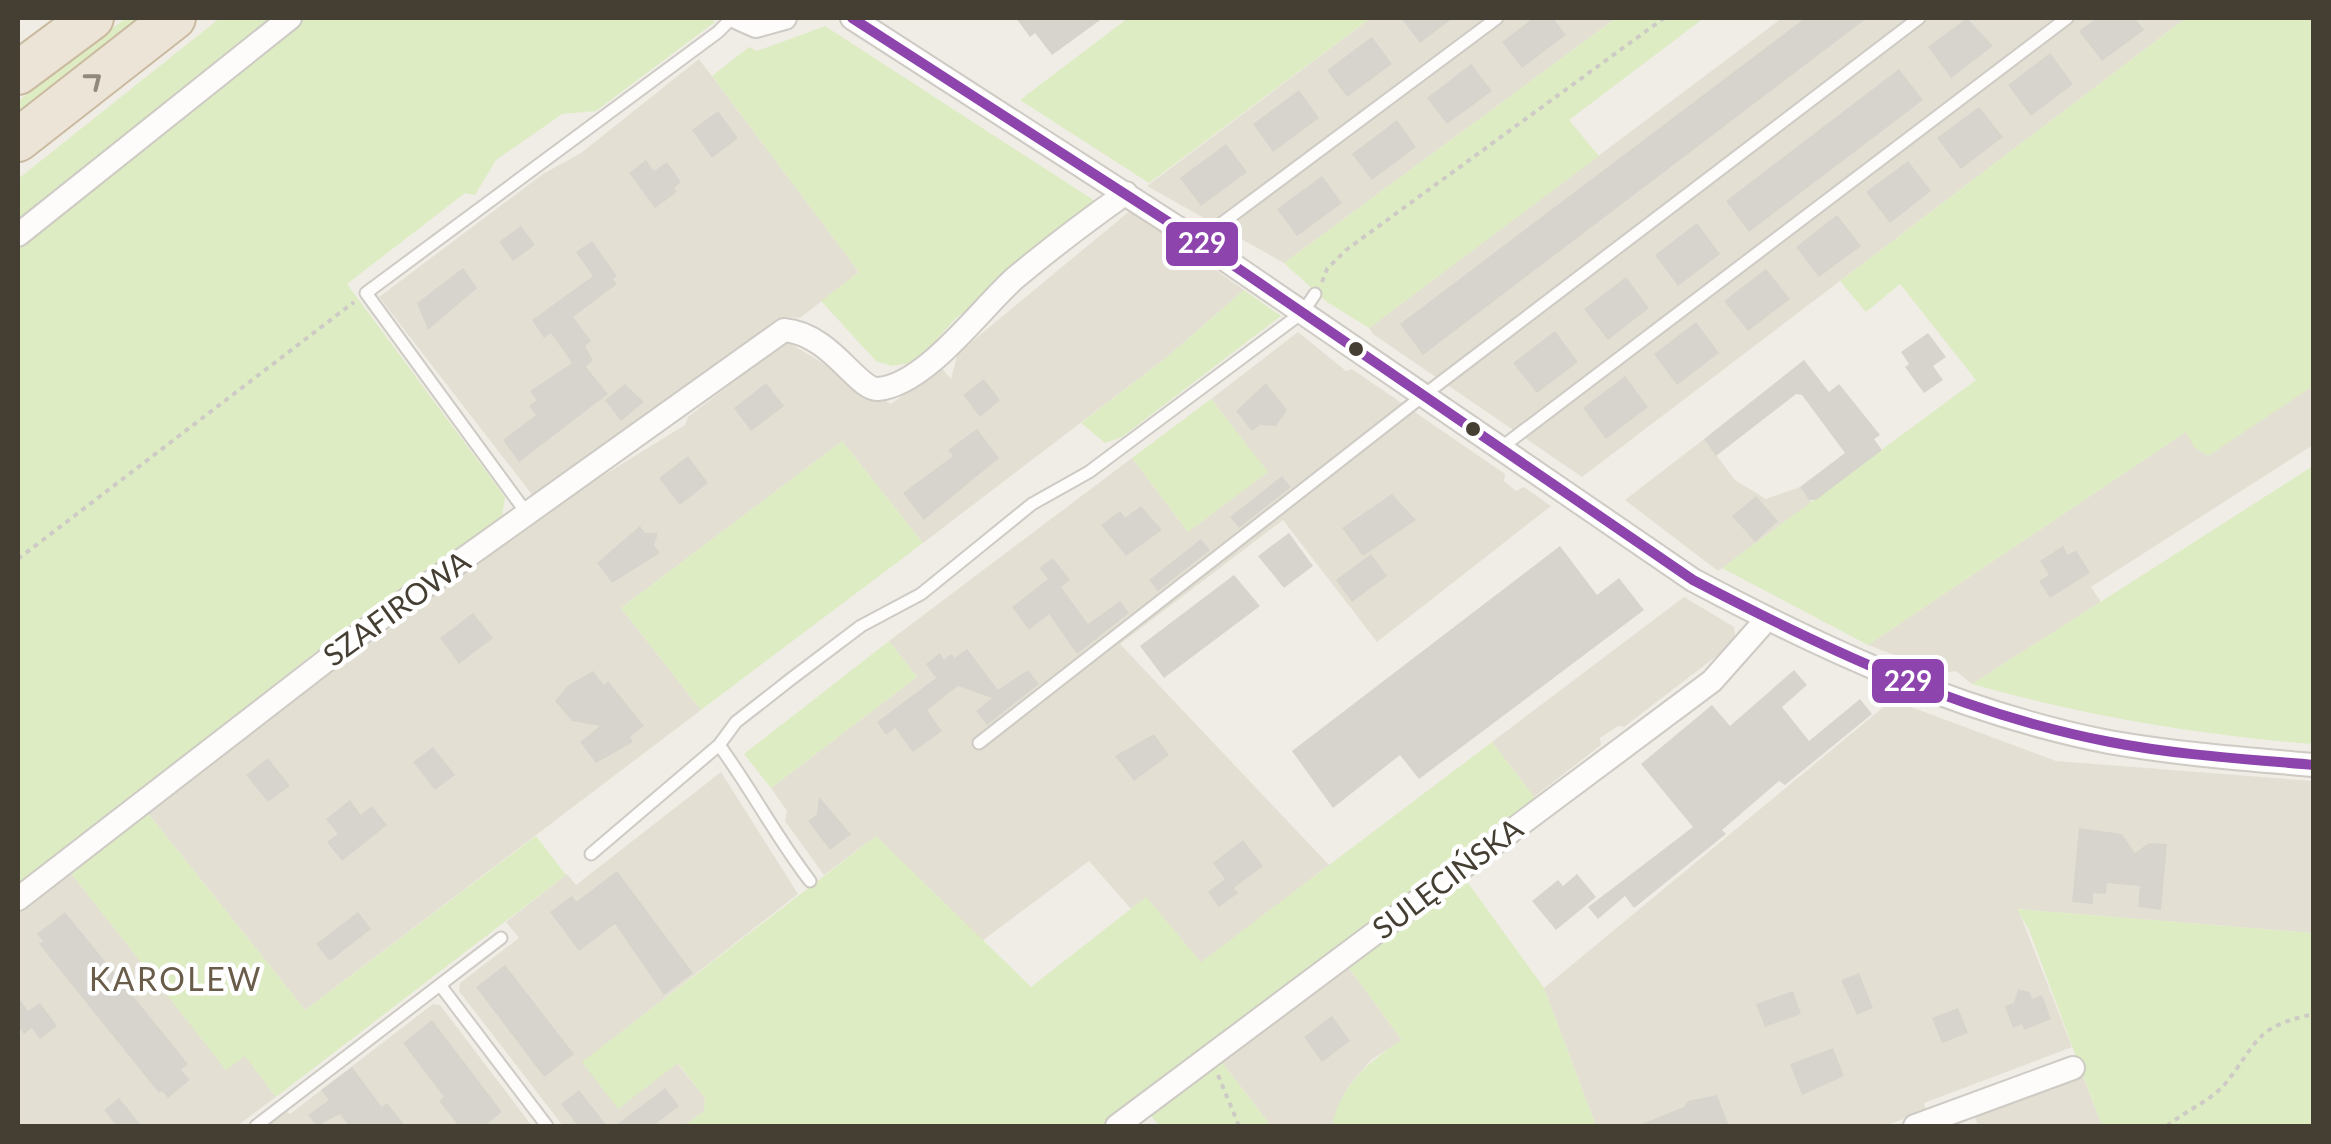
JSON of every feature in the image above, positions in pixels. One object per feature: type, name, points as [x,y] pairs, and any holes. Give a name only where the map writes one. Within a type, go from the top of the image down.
[{"type":"highway","points":[[18,73],[92,18]]},
{"type":"highway","points":[[18,140],[174,18]]},
{"type":"street","points":[[18,235],[290,18]]},
{"type":"street","points":[[735,18],[756,26],[785,18]]},
{"type":"street","points":[[852,18],[1198,241],[1309,303],[1424,394],[1692,580],[1767,620],[1909,683],[2040,725],[2190,755],[2314,765]]},
{"type":"street","name":"SZAFIROWA","points":[[18,899],[385,615],[784,330],[818,340],[866,387],[881,389],[933,359],[1010,283],[1126,193]]},
{"type":"street","name":"SULĘCIŃSKA","points":[[1117,1126],[1712,681],[1746,648],[1767,620]]},
{"type":"street","points":[[1915,1126],[2072,1068]]},
{"type":"lane","points":[[528,515],[366,293],[735,18]]},
{"type":"lane","points":[[1198,241],[1497,18]]},
{"type":"lane","points":[[979,743],[1424,394],[1919,18]]},
{"type":"lane","points":[[1502,448],[2067,18]]},
{"type":"lane","points":[[591,854],[719,746],[736,722],[861,626],[921,594],[1032,504],[1089,472],[1309,303]]},
{"type":"lane","points":[[719,746],[758,798],[770,828],[810,881]]},
{"type":"lane","points":[[256,1126],[501,938]]},
{"type":"lane","points":[[440,985],[547,1126]]},
{"type":"path","points":[[1309,303],[1327,269],[1346,250],[1664,18]]},
{"type":"path","points":[[18,559],[366,293]]},
{"type":"path","points":[[2167,1126],[2227,1082],[2261,1034],[2288,1018],[2314,1014]]},
{"type":"path","points":[[1211,1056],[1240,1126]]},
{"type":"shaded area","points":[[1371,18],[1616,18],[1284,263],[1147,186]]},
{"type":"shaded area","points":[[1782,18],[2186,18],[1582,477],[1373,334],[1369,328]]},
{"type":"shaded area","points":[[699,59],[859,272],[800,318],[784,317],[537,501],[379,297],[543,174],[581,153]]},
{"type":"shaded area","points":[[1131,210],[1244,290],[1167,357],[923,543],[842,441],[621,608],[701,710],[305,1010],[147,812],[544,512],[685,425],[688,417],[786,341],[891,404],[941,367],[951,379],[958,353]]},
{"type":"shaded area","points":[[1298,332],[1346,371],[1352,369],[1505,474],[1504,481],[1516,491],[1524,487],[1551,506],[1377,642],[1283,520],[1120,644],[1329,865],[1201,963],[1146,898],[1131,909],[1089,861],[982,941],[876,836],[824,875],[785,821],[787,811],[771,788],[917,677],[889,641],[1132,458],[1188,532],[1267,472],[1211,399]]},
{"type":"shaded area","points":[[2313,347],[2313,445],[2091,587],[2101,602],[1972,684],[1956,671],[1942,673],[1868,645]]},
{"type":"shaded area","points":[[1704,439],[1735,480],[1766,499],[1800,487],[1812,503],[1718,571],[1625,500]]},
{"type":"shaded area","points":[[1684,597],[1734,627],[1736,641],[1624,727],[1618,726],[1600,738],[1601,745],[1534,797],[1492,742]]},
{"type":"shaded area","points":[[1892,700],[2056,761],[2313,781],[2313,933],[2018,909],[2072,1047],[1924,1103],[1926,1111],[1884,1126],[1596,1126],[1544,988]]},
{"type":"shaded area","points":[[721,772],[798,894],[583,1062],[677,1063],[705,1098],[704,1111],[684,1126],[563,1126],[459,991],[460,983],[519,938],[506,922],[567,874],[576,885]]},
{"type":"shaded area","points":[[69,871],[226,1069],[245,1055],[276,1097],[237,1126],[18,1126],[18,911]]},
{"type":"shaded area","points":[[1348,967],[1402,1040],[1371,1060],[1348,1087],[1332,1126],[1271,1126],[1221,1061]]},
{"type":"shaded area","points":[[433,1004],[440,1005],[532,1126],[267,1126],[287,1112],[290,1114]]},
{"type":"shaded area","points":[[2083,1076],[2102,1126],[1978,1126],[1974,1115]]},
{"type":"green space","points":[[126,18],[143,18],[18,114],[18,101]]},
{"type":"green space","points":[[220,18],[274,18],[18,222],[18,179]]},
{"type":"green space","points":[[306,18],[710,18],[715,22],[596,111],[562,114],[496,160],[475,195],[465,193],[347,284],[505,497],[501,524],[372,608],[18,885],[18,247]]},
{"type":"green space","points":[[1128,18],[1371,18],[1149,183],[1020,100]]},
{"type":"green space","points":[[1616,18],[1704,18],[1569,120],[1599,156],[1369,328],[1327,302],[1284,263]]},
{"type":"green space","points":[[2186,18],[2313,18],[2313,386],[2208,456],[2194,447],[2186,432],[1868,645],[1722,568],[1976,380],[1900,284],[1866,312],[1840,281]]},
{"type":"green space","points":[[825,26],[1098,203],[954,320],[916,362],[892,366],[876,361],[821,301],[859,272],[712,76],[749,47],[757,51]]},
{"type":"green space","points":[[1244,290],[1281,316],[1122,437],[1105,443],[1081,423],[1167,357]]},
{"type":"green space","points":[[1211,399],[1268,472],[1188,532],[1132,458]]},
{"type":"green space","points":[[842,441],[923,543],[701,710],[621,608]]},
{"type":"green space","points":[[2313,466],[2313,744],[2141,723],[1972,684]]},
{"type":"green space","points":[[889,641],[917,677],[771,788],[744,754]]},
{"type":"green space","points":[[1492,742],[1538,802],[1103,1126],[684,1126],[704,1111],[705,1098],[678,1063],[618,1109],[582,1062],[876,836],[1031,987],[1146,897],[1201,962]]},
{"type":"green space","points":[[147,812],[305,1010],[536,836],[566,875],[276,1097],[245,1056],[226,1070],[69,871]]},
{"type":"green space","points":[[1463,876],[1544,988],[1596,1126],[1332,1126],[1349,1087],[1378,1057],[1402,1040],[1348,967]]},
{"type":"green space","points":[[2017,909],[2313,933],[2313,1126],[2102,1126],[2029,930]]},
{"type":"green space","points":[[1221,1061],[1271,1126],[1159,1126],[1150,1114]]},
{"type":"building","points":[[1016,18],[1103,18],[1052,55],[1035,33],[1030,37]]},
{"type":"building","points":[[1401,18],[1453,18],[1420,43]]},
{"type":"building","points":[[1533,18],[1553,18],[1566,35],[1522,68],[1502,42]]},
{"type":"building","points":[[1805,18],[1867,18],[1423,355],[1400,324]]},
{"type":"building","points":[[1967,18],[1993,46],[1951,78],[1928,47]]},
{"type":"building","points":[[2097,18],[2135,18],[2144,30],[2102,61],[2079,31]]},
{"type":"building","points":[[1372,37],[1392,64],[1347,97],[1327,70]]},
{"type":"building","points":[[2050,53],[2073,84],[2031,116],[2008,85]]},
{"type":"building","points":[[1471,64],[1492,91],[1447,124],[1427,98]]},
{"type":"building","points":[[1899,69],[1923,100],[1749,232],[1726,201]]},
{"type":"building","points":[[1299,90],[1319,118],[1273,152],[1253,124]]},
{"type":"building","points":[[1979,107],[2003,137],[1961,169],[1937,138]]},
{"type":"building","points":[[718,111],[738,138],[712,158],[692,130]]},
{"type":"building","points":[[1397,120],[1416,147],[1372,180],[1352,154]]},
{"type":"building","points":[[1226,144],[1247,172],[1201,206],[1180,178]]},
{"type":"building","points":[[646,160],[654,171],[667,162],[681,182],[674,188],[677,192],[655,208],[629,173]]},
{"type":"building","points":[[1908,161],[1931,191],[1890,223],[1866,192]]},
{"type":"building","points":[[1322,176],[1342,203],[1297,236],[1277,209]]},
{"type":"building","points":[[1837,215],[1861,246],[1819,277],[1796,247]]},
{"type":"building","points":[[1697,223],[1720,254],[1678,286],[1655,255]]},
{"type":"building","points":[[521,226],[535,245],[513,261],[499,242]]},
{"type":"building","points":[[592,241],[617,276],[613,279],[617,284],[573,317],[591,341],[585,346],[593,360],[586,367],[608,394],[519,462],[503,440],[536,415],[529,406],[537,400],[530,391],[572,363],[551,333],[544,338],[532,320],[593,276],[576,252]]},
{"type":"building","points":[[463,268],[477,288],[428,330],[417,303]]},
{"type":"building","points":[[1766,269],[1790,299],[1748,331],[1724,301]]},
{"type":"building","points":[[1626,277],[1649,308],[1608,340],[1584,309]]},
{"type":"building","points":[[1696,322],[1719,353],[1677,385],[1654,354]]},
{"type":"building","points":[[1555,331],[1578,362],[1537,393],[1513,363]]},
{"type":"building","points":[[1928,333],[1946,357],[1933,366],[1943,380],[1924,393],[1905,367],[1909,364],[1901,352]]},
{"type":"building","points":[[1804,360],[1829,392],[1839,384],[1880,435],[1874,439],[1882,450],[1816,500],[1809,500],[1800,487],[1845,453],[1802,395],[1796,394],[1716,456],[1704,439]]},
{"type":"building","points":[[1625,376],[1648,407],[1606,439],[1583,408]]},
{"type":"building","points":[[984,379],[1000,400],[980,417],[963,395]]},
{"type":"building","points":[[766,383],[784,406],[751,431],[734,408]]},
{"type":"building","points":[[1266,383],[1287,410],[1276,426],[1260,425],[1252,431],[1236,411]]},
{"type":"building","points":[[625,384],[644,402],[621,421],[605,400]]},
{"type":"building","points":[[977,429],[999,458],[924,520],[903,493],[953,456],[948,450]]},
{"type":"building","points":[[688,456],[708,483],[680,505],[659,478]]},
{"type":"building","points":[[1282,476],[1291,487],[1239,528],[1230,517]]},
{"type":"building","points":[[1392,494],[1416,520],[1363,556],[1342,528]]},
{"type":"building","points":[[1756,496],[1778,521],[1755,542],[1732,516]]},
{"type":"building","points":[[1141,506],[1162,530],[1126,556],[1101,525],[1120,511],[1125,518]]},
{"type":"building","points":[[640,526],[645,533],[658,533],[654,545],[660,553],[612,583],[597,563]]},
{"type":"building","points":[[1289,533],[1313,566],[1284,588],[1258,556]]},
{"type":"building","points":[[1201,539],[1210,550],[1158,591],[1149,580]]},
{"type":"building","points":[[1560,546],[1597,595],[1619,578],[1644,610],[1419,779],[1400,755],[1333,808],[1292,751]]},
{"type":"building","points":[[2063,546],[2068,555],[2076,550],[2090,573],[2050,598],[2039,581],[2049,575],[2040,561]]},
{"type":"building","points":[[1371,554],[1387,576],[1352,602],[1336,580]]},
{"type":"building","points":[[1053,558],[1070,580],[1061,587],[1088,624],[1120,601],[1129,613],[1077,654],[1049,614],[1029,630],[1012,607],[1048,579],[1039,568]]},
{"type":"building","points":[[1234,575],[1260,606],[1164,678],[1140,646]]},
{"type":"building","points":[[473,613],[493,638],[459,664],[440,638]]},
{"type":"building","points":[[967,649],[998,690],[1028,670],[1039,684],[987,725],[976,711],[992,698],[958,686],[927,710],[942,731],[913,752],[895,728],[886,735],[877,722],[936,678],[926,664],[940,653],[944,660]]},
{"type":"building","points":[[1794,670],[1807,685],[1782,707],[1809,741],[1860,699],[1872,714],[1785,785],[1779,781],[1722,830],[1726,834],[1634,908],[1625,896],[1598,919],[1588,907],[1693,827],[1641,764],[1712,705],[1730,726]]},
{"type":"building","points":[[593,671],[604,685],[608,681],[644,726],[630,737],[633,742],[596,763],[580,742],[600,726],[572,721],[555,701],[567,686]]},
{"type":"building","points":[[1154,734],[1169,755],[1134,781],[1115,756]]},
{"type":"building","points":[[433,747],[455,775],[435,790],[413,762]]},
{"type":"building","points":[[268,758],[290,786],[268,802],[246,775]]},
{"type":"building","points":[[819,797],[851,834],[830,850],[808,821],[817,814]]},
{"type":"building","points":[[350,800],[361,815],[372,806],[387,825],[342,861],[327,842],[338,834],[326,819]]},
{"type":"building","points":[[2079,828],[2122,834],[2135,853],[2149,843],[2167,844],[2161,910],[2138,907],[2140,886],[2107,883],[2106,894],[2093,893],[2093,904],[2072,902]]},
{"type":"building","points":[[1243,840],[1263,866],[1234,888],[1238,893],[1219,907],[1208,892],[1225,879],[1213,863]]},
{"type":"building","points":[[617,871],[693,973],[664,995],[615,924],[579,951],[550,912],[572,896],[576,902]]},
{"type":"building","points":[[1577,874],[1596,897],[1556,930],[1532,901],[1558,880],[1563,886]]},
{"type":"building","points":[[65,912],[188,1064],[181,1070],[190,1080],[168,1098],[162,1091],[159,1093],[39,944],[43,941],[37,934]]},
{"type":"building","points":[[358,912],[371,929],[330,961],[316,944]]},
{"type":"building","points":[[505,965],[574,1054],[544,1077],[476,987]]},
{"type":"building","points":[[1859,973],[1873,1008],[1857,1015],[1841,980]]},
{"type":"building","points":[[2018,989],[2030,992],[2032,999],[2042,995],[2051,1019],[2024,1030],[2022,1024],[2013,1028],[2005,1006],[2014,1003]]},
{"type":"building","points":[[1793,991],[1801,1014],[1765,1027],[1756,1004]]},
{"type":"building","points":[[18,997],[28,1011],[40,1003],[57,1026],[40,1039],[32,1028],[24,1034],[18,1026]]},
{"type":"building","points":[[1958,1008],[1968,1033],[1942,1043],[1932,1018]]},
{"type":"building","points":[[1332,1016],[1350,1041],[1322,1062],[1304,1037]]},
{"type":"building","points":[[432,1020],[502,1112],[484,1126],[459,1126],[439,1101],[444,1097],[403,1043]]},
{"type":"building","points":[[1833,1048],[1844,1076],[1802,1095],[1790,1064]]},
{"type":"building","points":[[352,1067],[382,1107],[387,1103],[405,1126],[349,1126],[340,1114],[317,1126],[308,1115],[329,1100],[321,1090]]},
{"type":"building","points":[[665,1088],[679,1106],[653,1126],[615,1126]]},
{"type":"building","points":[[579,1090],[607,1126],[578,1126],[561,1104]]},
{"type":"building","points":[[1717,1095],[1729,1126],[1637,1126],[1684,1107],[1688,1101]]},
{"type":"building","points":[[119,1098],[142,1126],[117,1126],[104,1110]]},
{"type":"transit line","name":"229","points":[[852,18],[1198,241],[1693,580],[1743,606],[1895,676],[2001,715],[2110,742],[2314,765]]},
{"type":"district","name":"KAROLEW","points":[[176,980]]}]
